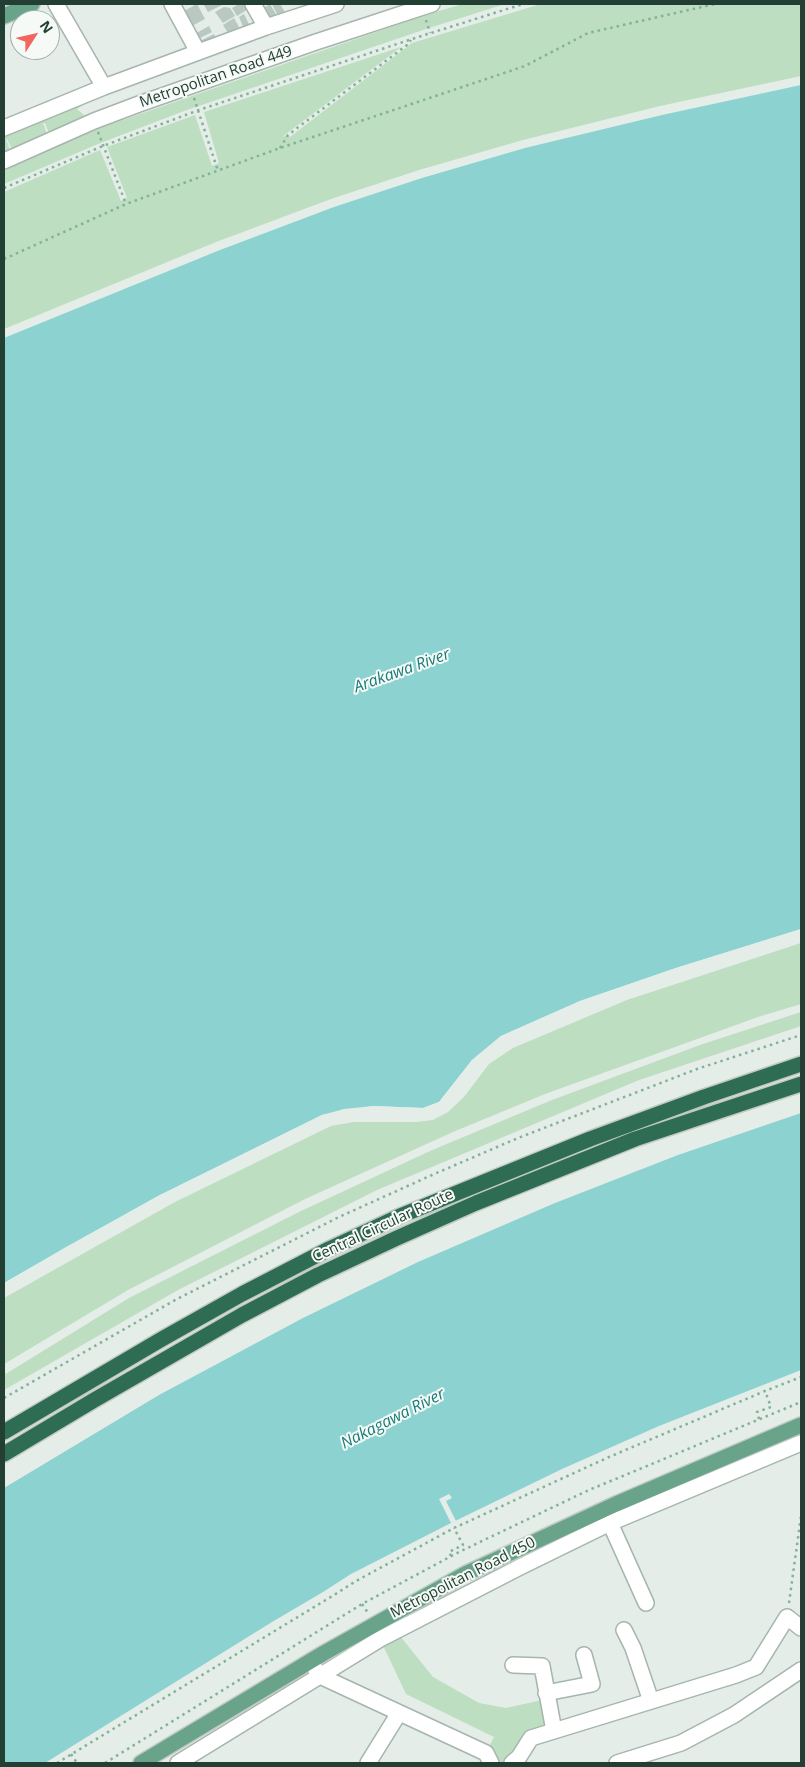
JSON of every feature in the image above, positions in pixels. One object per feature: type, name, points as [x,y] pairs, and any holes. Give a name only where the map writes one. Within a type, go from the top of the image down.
[{"type":"highway","name":"Central Circular Route","points":[[4,1432],[234,1298],[391,1220],[590,1138],[801,1064]]},
{"type":"highway","name":"Central Circular Route","points":[[4,1454],[242,1315],[318,1275],[379,1246],[476,1203],[617,1146],[718,1110],[801,1084]]},
{"type":"main road","points":[[4,16],[32,4]]},
{"type":"main road","name":"Metropolitan Road 450","points":[[141,1763],[309,1661],[465,1574],[616,1504],[801,1425]]},
{"type":"street","points":[[56,4],[104,87]]},
{"type":"street","points":[[172,4],[198,52]]},
{"type":"street","points":[[253,4],[266,27]]},
{"type":"street","points":[[4,128],[104,87],[266,27],[336,4]]},
{"type":"street","name":"Metropolitan Road 449","points":[[4,161],[94,121],[139,104],[316,42],[429,9]]},
{"type":"street","points":[[178,1763],[380,1639],[610,1523],[801,1443]]},
{"type":"street","points":[[610,1523],[646,1603]]},
{"type":"street","points":[[512,1763],[520,1757],[531,1738],[736,1676],[756,1667],[787,1617],[801,1628]]},
{"type":"street","points":[[624,1630],[651,1701]]},
{"type":"street","points":[[546,1693],[592,1684],[584,1654]]},
{"type":"street","points":[[309,1661],[320,1676],[486,1753],[491,1763]]},
{"type":"street","points":[[513,1665],[542,1666],[554,1731]]},
{"type":"street","points":[[617,1763],[681,1743],[734,1715],[801,1670]]},
{"type":"street","points":[[368,1763],[399,1712]]},
{"type":"path","points":[[4,188],[102,146],[199,110],[430,33],[524,4]]},
{"type":"path","points":[[4,259],[126,204],[280,148],[525,66],[588,33],[697,6],[715,4]]},
{"type":"path","points":[[429,9],[430,33]]},
{"type":"path","points":[[280,148],[288,136],[407,45],[412,39]]},
{"type":"path","points":[[193,95],[218,171]]},
{"type":"path","points":[[97,129],[126,204]]},
{"type":"path","points":[[57,1763],[356,1581],[454,1528],[609,1457],[801,1377]]},
{"type":"path","points":[[759,1419],[756,1412],[770,1407],[764,1391]]},
{"type":"path","points":[[787,1617],[801,1516]]},
{"type":"path","points":[[451,1556],[449,1552],[463,1545],[454,1528]]},
{"type":"path","points":[[71,1754],[77,1763]]},
{"type":"green space","points":[[463,4],[505,4],[184,111],[98,144],[4,184],[4,168],[97,129],[425,15]]},
{"type":"green space","points":[[541,4],[801,4],[801,76],[660,106],[523,140],[419,170],[331,199],[216,242],[4,329],[4,192],[100,150],[121,201],[127,198],[107,147],[195,115],[212,166],[219,163],[204,112],[401,47],[282,137],[288,135],[290,137],[412,43]]},
{"type":"green space","points":[[94,97],[77,109],[85,116],[49,133],[45,123],[43,123],[47,134],[12,149],[6,139],[10,150],[4,152],[4,136]]},
{"type":"green space","points":[[801,943],[801,1004],[758,1017],[545,1094],[453,1132],[305,1199],[128,1290],[4,1364],[4,1298],[175,1202],[331,1126],[354,1122],[417,1122],[433,1120],[448,1112],[464,1097],[489,1064],[513,1048],[627,1000]]},
{"type":"green space","points":[[801,1012],[801,1026],[639,1080],[377,1190],[178,1290],[4,1390],[4,1375],[129,1298],[299,1212],[430,1151],[552,1100],[700,1045]]},
{"type":"green space","points":[[396,1631],[433,1677],[479,1703],[506,1708],[547,1699],[554,1731],[531,1738],[512,1763],[491,1763],[486,1753],[494,1737],[406,1694],[380,1639]]},
{"type":"water","name":"Arakawa River","points":[[801,85],[801,929],[676,968],[580,1001],[501,1036],[472,1060],[439,1102],[423,1108],[373,1106],[322,1115],[158,1196],[4,1283],[4,338],[220,250],[334,207],[422,178],[525,148],[662,115]]},
{"type":"water","name":"Nakagawa River","points":[[801,1113],[801,1370],[659,1426],[562,1469],[351,1574],[45,1763],[4,1763],[4,1488],[159,1395],[303,1318],[418,1262],[555,1203],[678,1155]]},
{"type":"pier","points":[[801,929],[801,932],[677,970],[581,1003],[502,1039],[474,1062],[441,1103],[423,1111],[373,1109],[344,1112],[323,1117],[160,1198],[4,1286],[4,1283],[158,1196],[322,1115],[344,1109],[373,1106],[423,1108],[439,1102],[472,1060],[501,1036],[580,1001],[676,968]]},
{"type":"pier","points":[[449,1494],[452,1498],[446,1501],[456,1521],[451,1523],[439,1499]]},
{"type":"building","points":[[197,4],[205,19],[192,26],[184,11]]},
{"type":"building","points":[[224,4],[208,12],[204,5]]},
{"type":"building","points":[[239,4],[248,4],[250,8],[237,16],[232,8]]},
{"type":"building","points":[[270,4],[277,16],[273,19],[267,17],[262,9]]},
{"type":"building","points":[[272,4],[280,4],[285,12],[278,16]]},
{"type":"building","points":[[224,7],[230,8],[235,16],[223,23],[215,12]]},
{"type":"building","points":[[244,14],[250,26],[244,29],[239,17]]},
{"type":"building","points":[[234,18],[239,27],[228,33],[223,25]]},
{"type":"building","points":[[209,26],[212,32],[198,39],[195,34]]},
{"type":"building","points":[[214,34],[217,39],[201,44],[200,41]]}]
